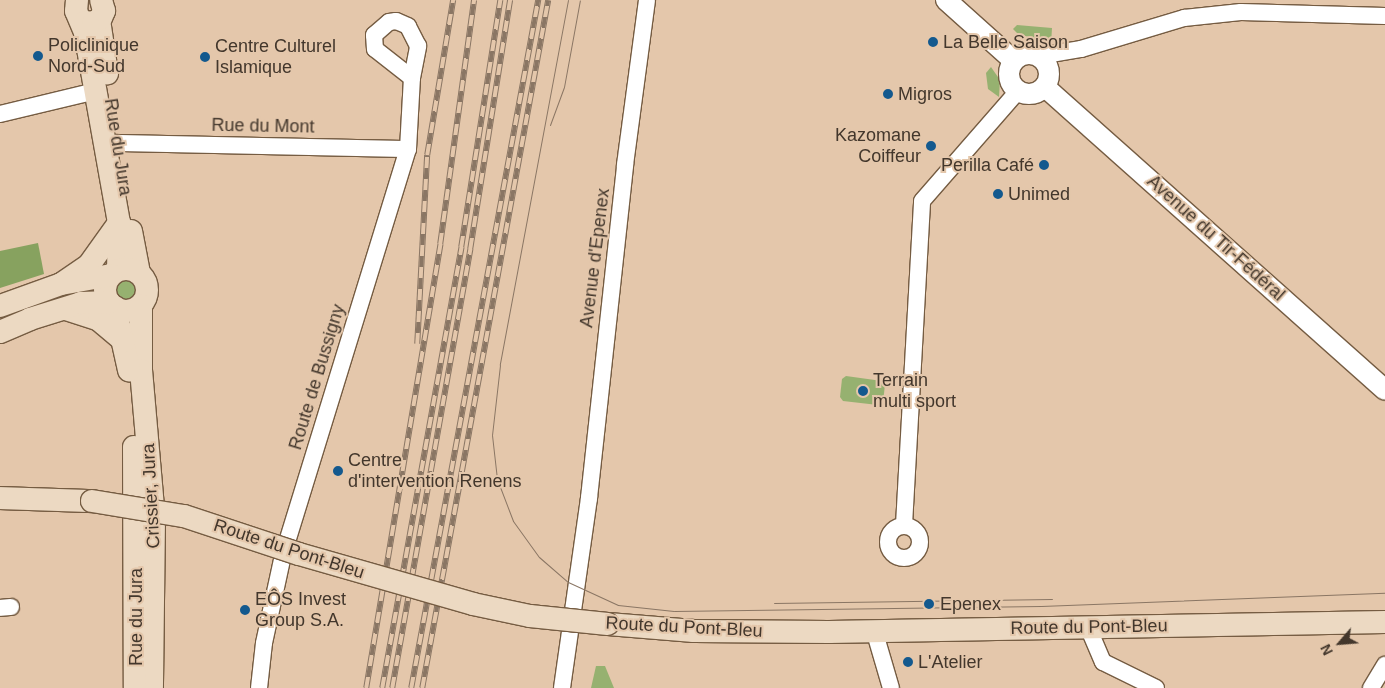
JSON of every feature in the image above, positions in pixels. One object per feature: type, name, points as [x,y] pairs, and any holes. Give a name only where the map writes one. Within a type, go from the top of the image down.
[{"type":"main road","name":"Rue du Jura","points":[[90,10],[96,91],[119,223],[123,273]]},
{"type":"main road","name":"Rue du Jura","points":[[90,10],[116,143],[123,273]]},
{"type":"main road","points":[[62,284],[89,264],[119,223]]},
{"type":"main road","points":[[112,305],[105,291],[123,273]]},
{"type":"main road","points":[[0,306],[62,284],[123,273],[147,286],[141,305],[128,311],[112,305],[80,304],[30,319],[0,332]]},
{"type":"main road","name":"Rue du Jura","points":[[112,305],[124,341],[136,484],[135,688]]},
{"type":"main road","name":"Crissier, Jura","points":[[141,305],[141,362],[154,519],[152,688]]},
{"type":"main road","points":[[66,309],[99,320],[124,341]]},
{"type":"main road","name":"Route du Pont-Bleu","points":[[0,498],[92,501],[184,516],[299,554],[473,604],[530,616],[608,624],[694,631],[1385,622]]},
{"type":"street","name":"Avenue d'Epenex","points":[[562,688],[586,522],[625,164],[647,0]]},
{"type":"street","points":[[946,0],[1014,61]]},
{"type":"street","points":[[1039,56],[1049,70],[1045,87],[1034,94],[1018,91],[1009,76],[1014,61],[1026,54],[1039,56],[1080,49],[1184,18],[1305,6],[1385,16]]},
{"type":"street","name":"Route de Bussigny","points":[[259,688],[264,643],[283,555],[408,149],[412,78]]},
{"type":"street","name":"Avenue du Tir-Fédéral","points":[[1045,87],[1385,390]]},
{"type":"street","points":[[0,114],[96,91]]},
{"type":"street","points":[[904,525],[922,201],[1018,91]]},
{"type":"street","name":"Rue du Mont","points":[[116,143],[408,149]]},
{"type":"street","points":[[1088,627],[1104,662],[1156,688]]},
{"type":"street","points":[[874,630],[891,688]]},
{"type":"street","points":[[1371,688],[1385,665]]},
{"type":"green space","points":[[1017,25],[1052,28],[1051,45],[1017,33],[1013,29]]},
{"type":"green space","points":[[991,67],[1000,80],[999,97],[988,89],[986,73]]},
{"type":"green space","points":[[38,243],[44,274],[0,288],[0,251]]},
{"type":"green space","points":[[126,280],[133,283],[136,290],[133,297],[126,300],[119,297],[116,290],[119,283]]},
{"type":"green space","name":"Terrain multi sport","points":[[846,376],[882,381],[885,384],[883,403],[878,405],[843,401],[840,397],[842,379]]},
{"type":"green space","points":[[596,666],[605,666],[614,688],[591,688]]},
{"type":"tram line","points":[[568,0],[500,365],[492,435],[497,479],[513,521],[539,557],[568,582],[618,605],[674,611],[1041,606],[1385,593]]},
{"type":"tram line","points":[[550,125],[564,87],[580,0]]},
{"type":"tram line","points":[[774,603],[1052,599]]},
{"type":"railway","points":[[417,344],[427,155],[453,0]]},
{"type":"railway","points":[[366,688],[440,244],[474,0]]},
{"type":"railway","points":[[382,688],[461,247],[500,0]]},
{"type":"railway","points":[[392,688],[470,249],[510,0]]},
{"type":"railway","points":[[411,688],[538,0]]},
{"type":"railway","points":[[422,688],[548,0]]},
{"type":"place","name":"La Belle Saison","points":[[933,42]]},
{"type":"place","name":"Policlinique Nord-Sud","points":[[38,56]]},
{"type":"place","name":"Centre Culturel Islamique","points":[[205,57]]},
{"type":"place","name":"Migros","points":[[888,94]]},
{"type":"place","name":"Kazomane Coiffeur","points":[[931,146]]},
{"type":"place","name":"Perilla Café","points":[[1044,165]]},
{"type":"place","name":"Unimed","points":[[998,194]]},
{"type":"place","name":"Terrain multi sport","points":[[863,391]]},
{"type":"place","name":"Centre d'intervention Renens","points":[[338,471]]},
{"type":"place","name":"Epenex","points":[[929,604]]},
{"type":"place","name":"EÔS Invest Group S.A.","points":[[245,610]]},
{"type":"place","name":"L'Atelier","points":[[908,662]]}]
